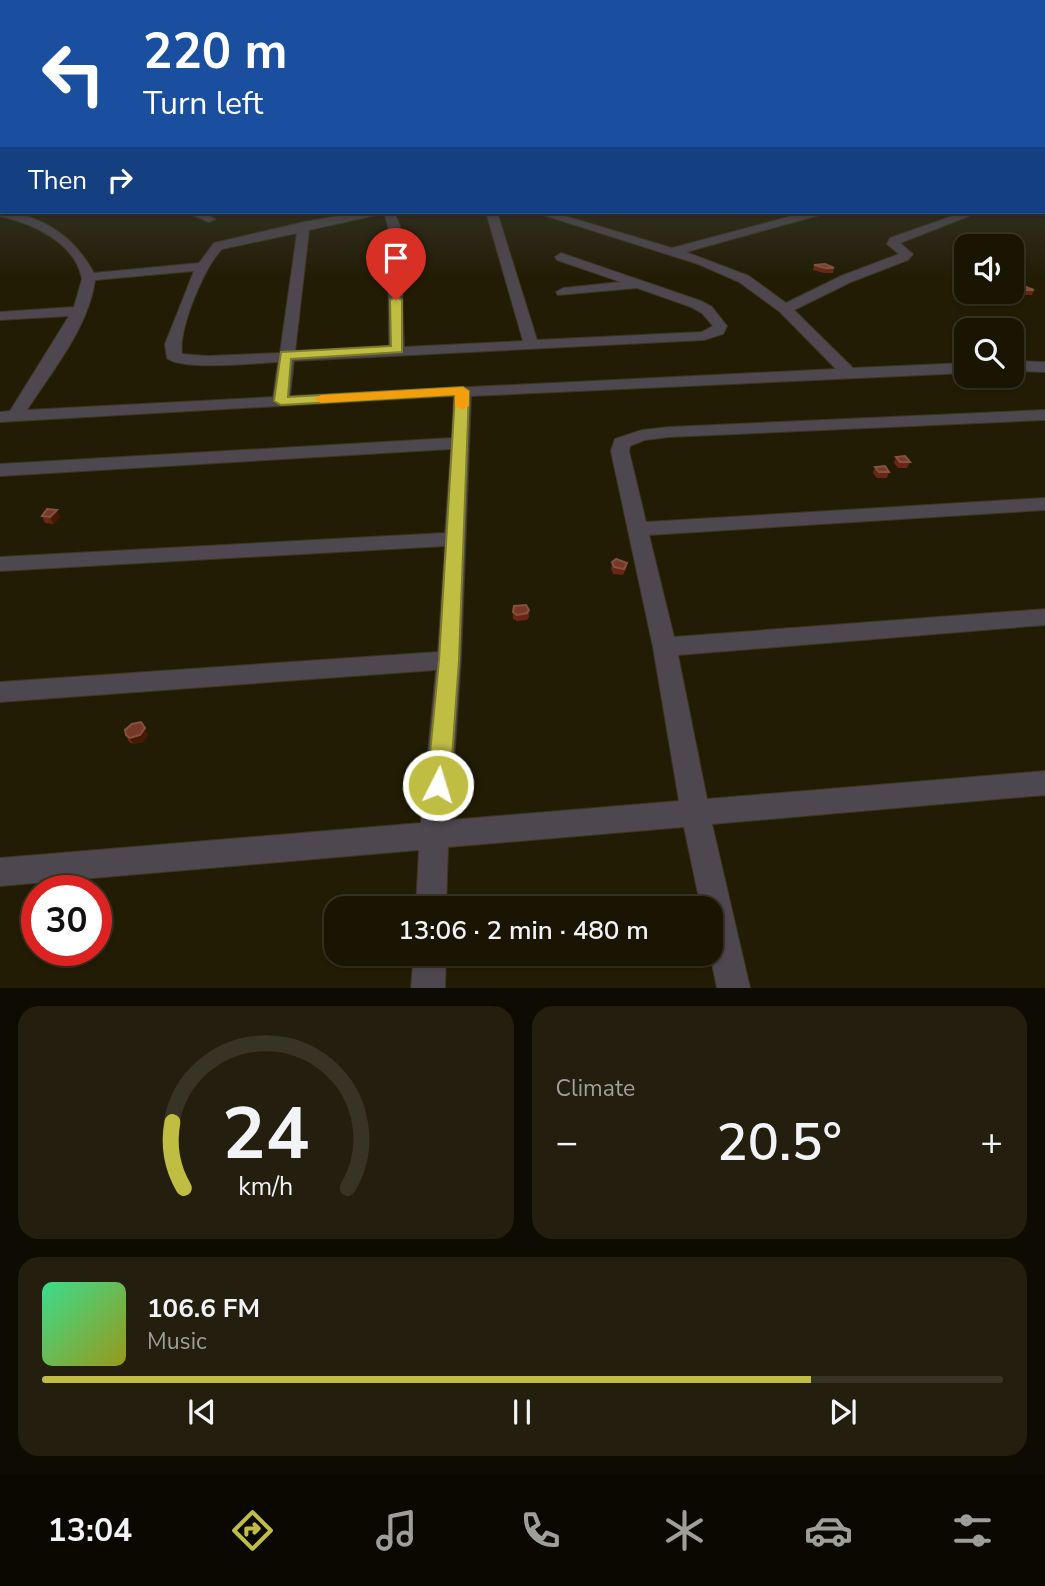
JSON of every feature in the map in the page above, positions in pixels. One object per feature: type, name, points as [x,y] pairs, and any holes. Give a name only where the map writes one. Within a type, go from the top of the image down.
[{"type":"street","points":[[8,416],[79,311],[90,277],[76,250],[62,238],[11,214]]},
{"type":"street","points":[[197,214],[209,219]]},
{"type":"street","points":[[367,214],[218,246],[204,266],[173,344],[175,358],[207,361],[397,349],[704,336],[718,331],[720,326],[707,310],[696,304],[561,257]]},
{"type":"street","points":[[391,214],[394,226],[397,349]]},
{"type":"street","points":[[492,214],[531,343]]},
{"type":"street","points":[[547,214],[726,270],[744,279],[785,309],[849,373]]},
{"type":"street","points":[[671,252],[812,214]]},
{"type":"street","points":[[785,309],[846,279],[904,257],[907,254],[893,244],[894,241],[968,214]]},
{"type":"street","points":[[281,401],[304,226]]},
{"type":"street","points":[[90,277],[204,266]]},
{"type":"street","points":[[563,292],[638,284]]},
{"type":"street","points":[[0,316],[79,311]]},
{"type":"street","points":[[1024,362],[1045,352]]},
{"type":"street","points":[[1024,366],[1045,367]]},
{"type":"street","points":[[8,416],[463,391],[954,369]]},
{"type":"street","points":[[431,896],[449,660],[453,538],[463,391]]},
{"type":"street","points":[[734,988],[695,813],[665,647],[620,451],[621,443],[629,439],[669,432],[1045,415]]},
{"type":"street","points":[[0,470],[459,443]]},
{"type":"street","points":[[640,529],[1045,504]]},
{"type":"street","points":[[0,564],[453,538]]},
{"type":"street","points":[[665,647],[1045,617]]},
{"type":"street","points":[[0,692],[449,660]]},
{"type":"street","points":[[0,872],[1045,783]]},
{"type":"street","points":[[428,988],[429,966]]},
{"type":"building","points":[[825,264],[834,268],[814,265]]},
{"type":"building","points":[[905,456],[910,462],[900,462],[896,457]]},
{"type":"building","points":[[885,466],[889,472],[879,472],[875,467]]},
{"type":"building","points":[[47,509],[57,510],[50,517],[42,516]]},
{"type":"building","points":[[616,559],[627,563],[624,569],[614,567],[612,562]]},
{"type":"building","points":[[526,605],[529,610],[527,613],[517,615],[513,612],[514,606]]},
{"type":"building","points":[[141,722],[145,728],[140,735],[130,738],[126,735],[125,730],[132,724]]},
{"type":"slow traffic","points":[[321,399],[463,391],[462,406]]},
{"type":"route","points":[[396,300],[397,349],[285,355],[281,401],[463,391],[453,538],[449,660],[438,785]]}]
